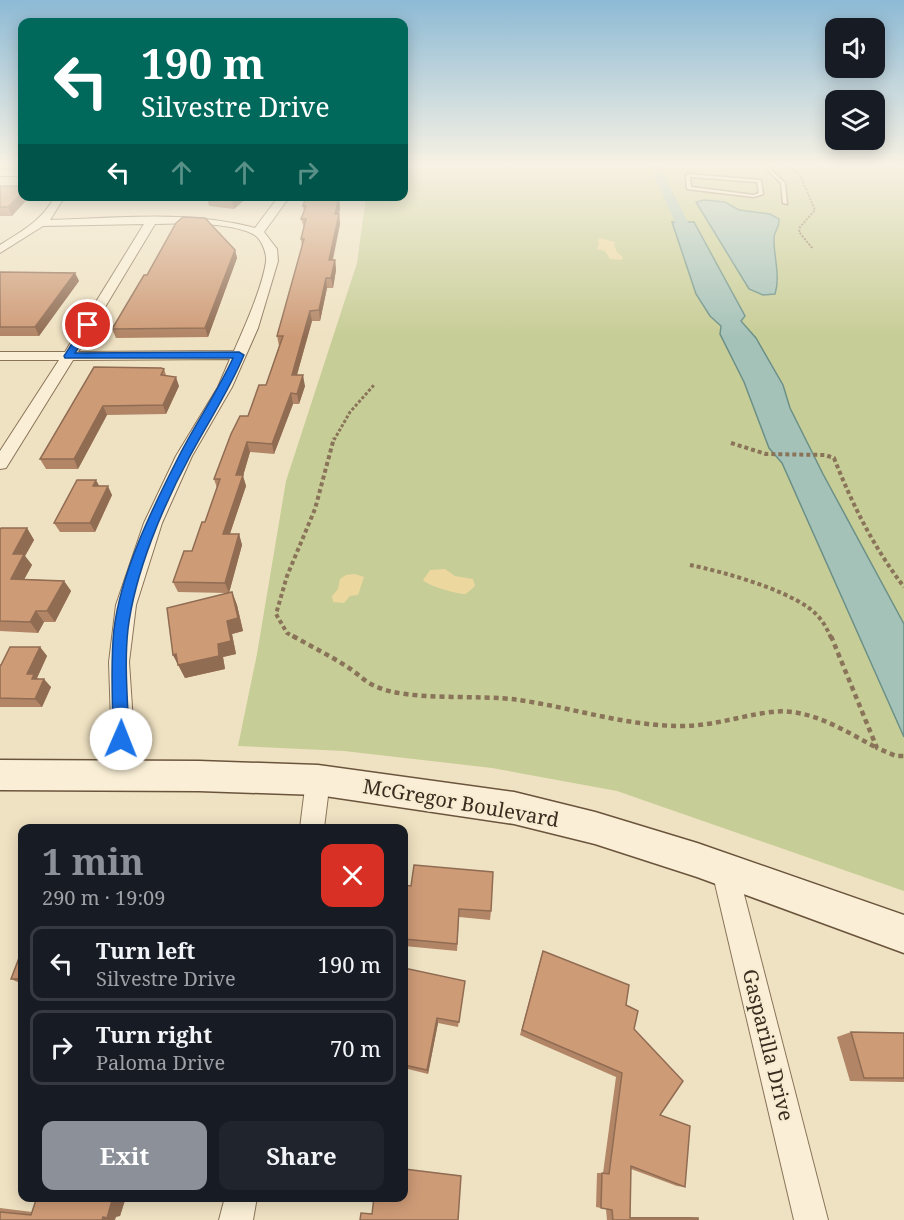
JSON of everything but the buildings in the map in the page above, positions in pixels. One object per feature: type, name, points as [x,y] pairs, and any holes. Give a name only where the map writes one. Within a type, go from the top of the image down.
[{"type":"main road","name":"McGregor Boulevard","points":[[0,775],[118,775],[318,780],[514,808],[596,828],[904,934]]},
{"type":"street","points":[[0,250],[41,223],[48,223]]},
{"type":"street","points":[[0,464],[140,246],[151,223]]},
{"type":"street","points":[[118,775],[122,722],[119,663],[121,628],[131,585],[153,523],[184,456],[225,387],[251,328],[272,261],[271,249],[258,232],[221,223]]},
{"type":"street","points":[[258,232],[265,223]]},
{"type":"street","points":[[0,356],[239,355]]},
{"type":"street","points":[[312,824],[318,780]]},
{"type":"street","name":"Gasparilla Drive","points":[[725,871],[811,1220]]},
{"type":"street","points":[[236,1220],[240,1202]]},
{"type":"path","points":[[804,223],[800,227],[800,232],[813,249]]},
{"type":"path","points":[[374,385],[355,402],[344,418],[325,465],[314,513],[279,594],[276,614],[287,633],[348,667],[374,686],[399,694],[480,696],[520,700],[629,722],[681,726],[718,724],[774,711],[805,714],[834,725],[877,748],[896,756],[904,756]]},
{"type":"path","points":[[731,443],[750,453],[767,456],[825,455],[834,458],[878,552],[904,587]]},
{"type":"path","points":[[690,566],[723,573],[781,594],[809,608],[826,625],[877,748]]},
{"type":"green space","points":[[362,223],[904,223],[904,891],[617,791],[492,768],[344,751],[238,746],[257,654],[286,481],[357,263]]},
{"type":"sand","points":[[600,238],[615,242],[617,252],[623,257],[622,260],[610,259],[605,251],[597,249]]},
{"type":"sand","points":[[445,569],[455,576],[473,579],[475,586],[466,594],[462,594],[436,587],[423,580],[430,570]]},
{"type":"sand","points":[[355,574],[364,577],[358,595],[350,596],[344,603],[333,602],[332,596],[338,589],[340,579],[346,575]]},
{"type":"water","points":[[672,223],[695,223],[745,316],[741,321],[756,338],[783,385],[790,408],[823,474],[904,624],[904,737],[782,463],[769,448],[744,382],[720,334],[721,326],[710,316],[696,294]]},
{"type":"water","points":[[709,223],[779,223],[774,237],[777,272],[775,294],[763,295],[749,289]]},
{"type":"waterway","points":[[682,223],[694,249]]},
{"type":"route","points":[[88,325],[69,356],[239,355],[225,387],[184,456],[153,523],[131,585],[121,628],[119,663],[121,739]]}]
